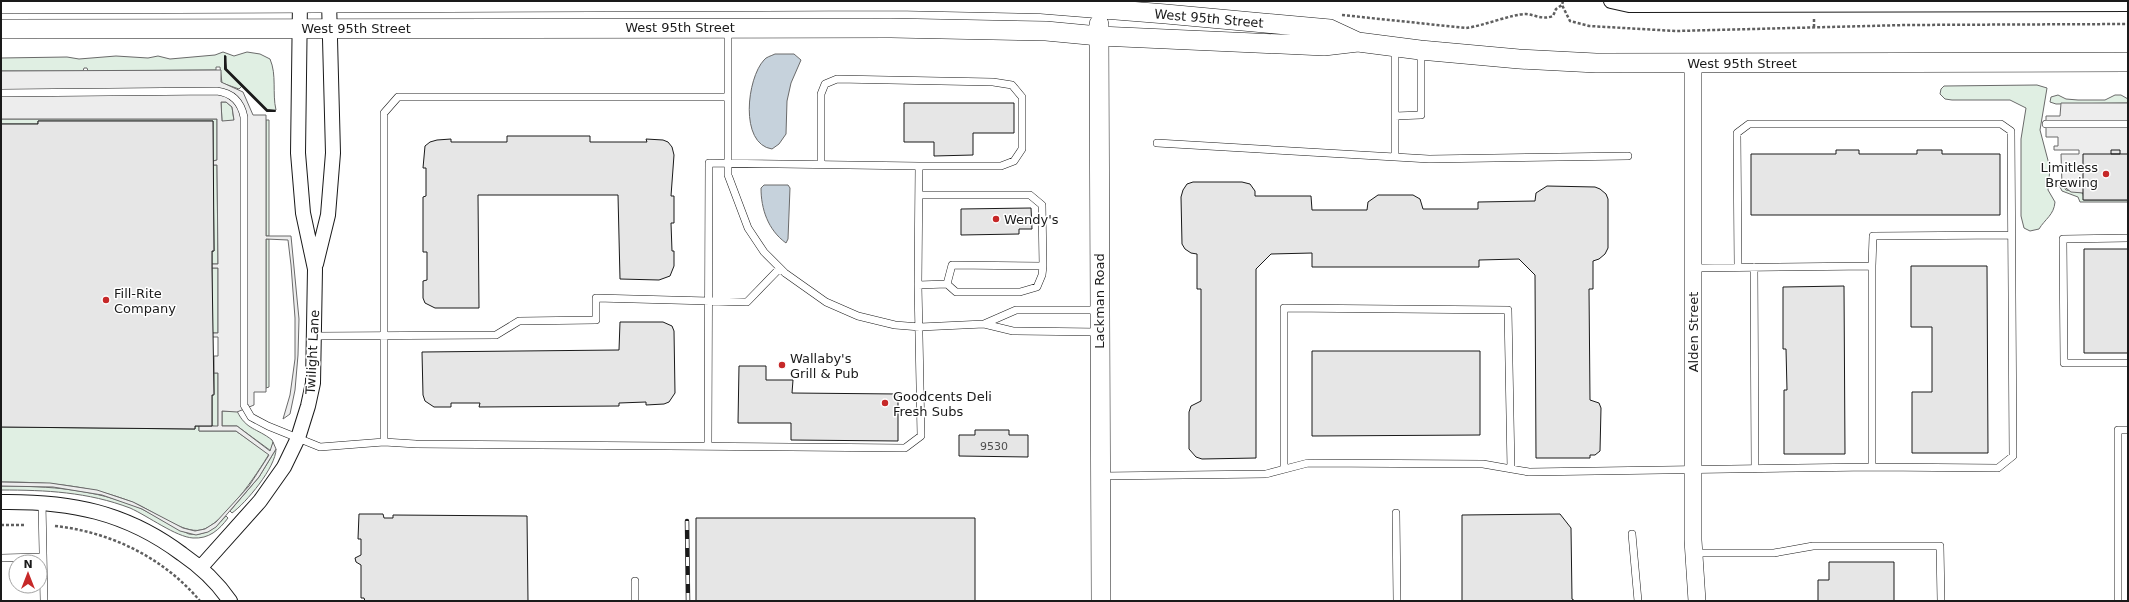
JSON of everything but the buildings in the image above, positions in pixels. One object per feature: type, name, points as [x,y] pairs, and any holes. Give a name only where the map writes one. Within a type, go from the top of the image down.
[{"type":"main road","name":"West 95th Street","points":[[1,4],[895,1],[1099,5],[1330,29],[1358,42]]},
{"type":"main road","name":"Lackman Road","points":[[1099,5],[1101,601]]},
{"type":"main road","name":"West 95th Street","points":[[1,29],[728,27],[986,29],[1046,31],[1099,36],[1324,46],[1358,42],[1420,50],[1519,59],[1596,63],[2128,62]]},
{"type":"street","points":[[1611,1],[1629,5],[1825,3],[2128,4]]},
{"type":"street","name":"Twilight Lane","points":[[201,568],[245,520],[273,484],[290,456],[298,438],[308,406],[312,383],[315,336],[315,269],[303,213],[298,153],[300,2]]},
{"type":"street","name":"Twilight Lane","points":[[315,269],[328,215],[333,153],[329,2]]},
{"type":"street","name":"Alden Street","points":[[1693,63],[1693,470],[1694,553],[1697,601]]},
{"type":"street","points":[[1,502],[42,503],[90,509],[126,521],[161,538],[201,568],[230,601]]},
{"type":"lane","points":[[728,27],[728,176],[748,228],[764,252],[780,268],[826,302],[858,316],[895,325],[920,327],[984,324],[1013,331],[1099,332]]},
{"type":"lane","points":[[1395,47],[1395,157]]},
{"type":"lane","points":[[1395,116],[1421,115],[1420,50]]},
{"type":"lane","points":[[708,446],[709,163],[995,166],[1014,162],[1022,149],[1022,97],[1012,85],[993,82],[837,79],[825,84],[821,94],[820,164]]},
{"type":"lane","points":[[1,93],[217,91],[225,92],[238,101],[244,117],[244,405],[251,417],[320,447],[384,442],[416,444],[905,448],[921,436],[918,285],[920,166]]},
{"type":"lane","points":[[384,442],[384,113],[398,97],[728,97]]},
{"type":"lane","points":[[1101,476],[1266,474],[1308,463],[1483,464],[1529,472],[1872,467],[1998,468],[2012,456],[2010,132],[2001,124],[1749,124],[1737,133],[1738,267]]},
{"type":"lane","points":[[2046,124],[2128,124]]},
{"type":"lane","points":[[1157,143],[1429,159],[1628,156]]},
{"type":"lane","points":[[918,285],[947,284],[956,292],[1020,292],[1037,287],[1042,275],[1043,266],[1042,205],[1030,195],[920,195]]},
{"type":"lane","points":[[1872,467],[1873,236],[2011,235]]},
{"type":"lane","points":[[2128,238],[2063,239],[2064,363],[2128,363]]},
{"type":"lane","points":[[947,284],[952,265],[1043,266]]},
{"type":"lane","points":[[1693,268],[1872,266]]},
{"type":"lane","points":[[1754,267],[1755,469]]},
{"type":"lane","points":[[315,336],[496,335],[519,321],[596,320],[596,298],[708,299],[747,302],[780,268]]},
{"type":"lane","points":[[1284,470],[1284,308],[1508,310],[1511,469]]},
{"type":"lane","points":[[984,324],[1016,310],[1099,310]]},
{"type":"lane","points":[[2118,601],[2118,430],[2128,430]]},
{"type":"lane","points":[[42,503],[43,554]]},
{"type":"lane","points":[[1396,513],[1397,601]]},
{"type":"lane","points":[[1632,534],[1638,601]]},
{"type":"lane","points":[[1694,553],[1774,553],[1813,546],[1940,546],[1940,601]]},
{"type":"lane","points":[[635,581],[635,601]]},
{"type":"path","points":[[1563,1],[1562,5],[1570,21],[1589,26],[1631,27],[1676,31],[1906,25],[2128,24]]},
{"type":"path","points":[[1337,14],[1466,28],[1481,27],[1525,14],[1544,19],[1553,16],[1556,8],[1562,5]]},
{"type":"path","points":[[1,525],[25,525]]},
{"type":"path","points":[[55,526],[74,528],[103,535],[134,549],[165,567],[189,588],[200,601]]},
{"type":"green space","points":[[223,52],[234,56],[247,52],[260,54],[270,59],[274,78],[276,110],[267,110],[226,69],[226,56],[225,69],[242,86],[239,89],[222,83],[220,67],[216,67],[216,70],[88,71],[87,68],[84,68],[83,71],[1,71],[1,58],[67,57],[79,59],[116,56],[148,58],[158,56],[170,59],[215,55]]},
{"type":"green space","points":[[2037,85],[2047,88],[2040,130],[2050,168],[2048,190],[2055,202],[2051,214],[2039,229],[2030,231],[2024,228],[2021,216],[2021,139],[2026,108],[2010,100],[1952,100],[1945,99],[1940,94],[1941,89],[1944,86]]},
{"type":"green space","points":[[2058,95],[2066,99],[2105,100],[2115,95],[2121,95],[2128,99],[2128,103],[2056,104],[2050,102],[2051,97]]},
{"type":"green space","points":[[221,102],[226,102],[232,107],[234,121],[222,122]]},
{"type":"green space","points":[[1,119],[217,119],[217,160],[213,161],[213,121],[38,121],[38,124],[1,124]]},
{"type":"green space","points":[[266,120],[269,120],[269,236],[266,236]]},
{"type":"green space","points":[[213,165],[217,165],[218,264],[212,264],[212,251],[214,251]]},
{"type":"green space","points":[[2061,183],[2066,190],[2083,193],[2084,200],[2128,200],[2128,202],[2080,202],[2078,197],[2062,191],[2059,185]]},
{"type":"green space","points":[[266,239],[269,239],[269,387],[266,388]]},
{"type":"green space","points":[[212,268],[218,268],[218,333],[212,333]]},
{"type":"green space","points":[[214,373],[218,373],[218,427],[212,426]]},
{"type":"green space","points":[[222,411],[237,411],[244,422],[272,440],[271,451],[237,426],[222,426]]},
{"type":"green space","points":[[195,426],[199,426],[199,431],[236,431],[269,454],[239,498],[219,519],[210,526],[201,530],[193,530],[176,525],[140,505],[116,496],[84,488],[51,484],[1,482],[1,427],[195,429]]},
{"type":"green space","points":[[276,449],[275,457],[266,475],[245,501],[232,513],[230,511],[259,477]]},
{"type":"green space","points":[[1,486],[54,488],[106,497],[140,508],[189,534],[200,534],[210,530],[226,516],[228,518],[213,533],[204,537],[193,538],[186,537],[170,530],[130,508],[98,498],[51,491],[1,490]]},
{"type":"shaded area","points":[[775,54],[794,54],[801,60],[791,83],[787,101],[786,134],[779,144],[772,149],[761,144],[754,136],[750,123],[749,109],[753,81],[758,69],[767,57]]},
{"type":"shaded area","points":[[221,70],[221,82],[243,92],[253,115],[266,115],[266,236],[291,236],[299,319],[295,390],[290,414],[283,419],[290,395],[295,359],[295,318],[291,265],[288,240],[266,239],[266,392],[254,392],[254,405],[237,412],[222,411],[222,426],[237,426],[270,451],[273,442],[276,449],[259,477],[216,527],[208,532],[196,535],[180,531],[142,509],[102,495],[53,487],[1,486],[1,482],[50,483],[97,490],[133,502],[183,528],[195,531],[205,529],[216,522],[249,486],[269,455],[236,431],[199,431],[199,426],[218,426],[218,373],[214,373],[214,356],[218,356],[218,337],[212,337],[212,333],[218,333],[218,268],[212,268],[212,264],[218,264],[217,165],[213,165],[213,161],[217,160],[217,119],[1,119],[1,71]],"holes":[[[221,102],[226,102],[232,107],[234,120],[222,121]]]},
{"type":"shaded area","points":[[2061,103],[2128,103],[2128,154],[2083,193],[2071,192],[2062,185],[2061,154],[2079,154],[2079,150],[2054,150],[2054,146],[2058,146],[2058,137],[2046,137],[2046,116],[2060,116]]},
{"type":"shaded area","points":[[764,185],[788,185],[790,188],[788,239],[786,243],[774,232],[764,211],[761,188]]},
{"type":"railway","points":[[687,521],[688,601]]},
{"type":"wall","points":[[225,56],[226,69],[267,110],[275,111],[267,111],[225,69],[225,56]]},
{"type":"place","name":"Limitless Brewing","points":[[2106,174]]},
{"type":"place","name":"Wendy's","points":[[996,219]]},
{"type":"place","name":"Fill-Rite Company","points":[[106,300]]},
{"type":"place","name":"Wallaby's Grill & Pub","points":[[782,365]]},
{"type":"place","name":"Goodcents Deli Fresh Subs","points":[[885,403]]}]
